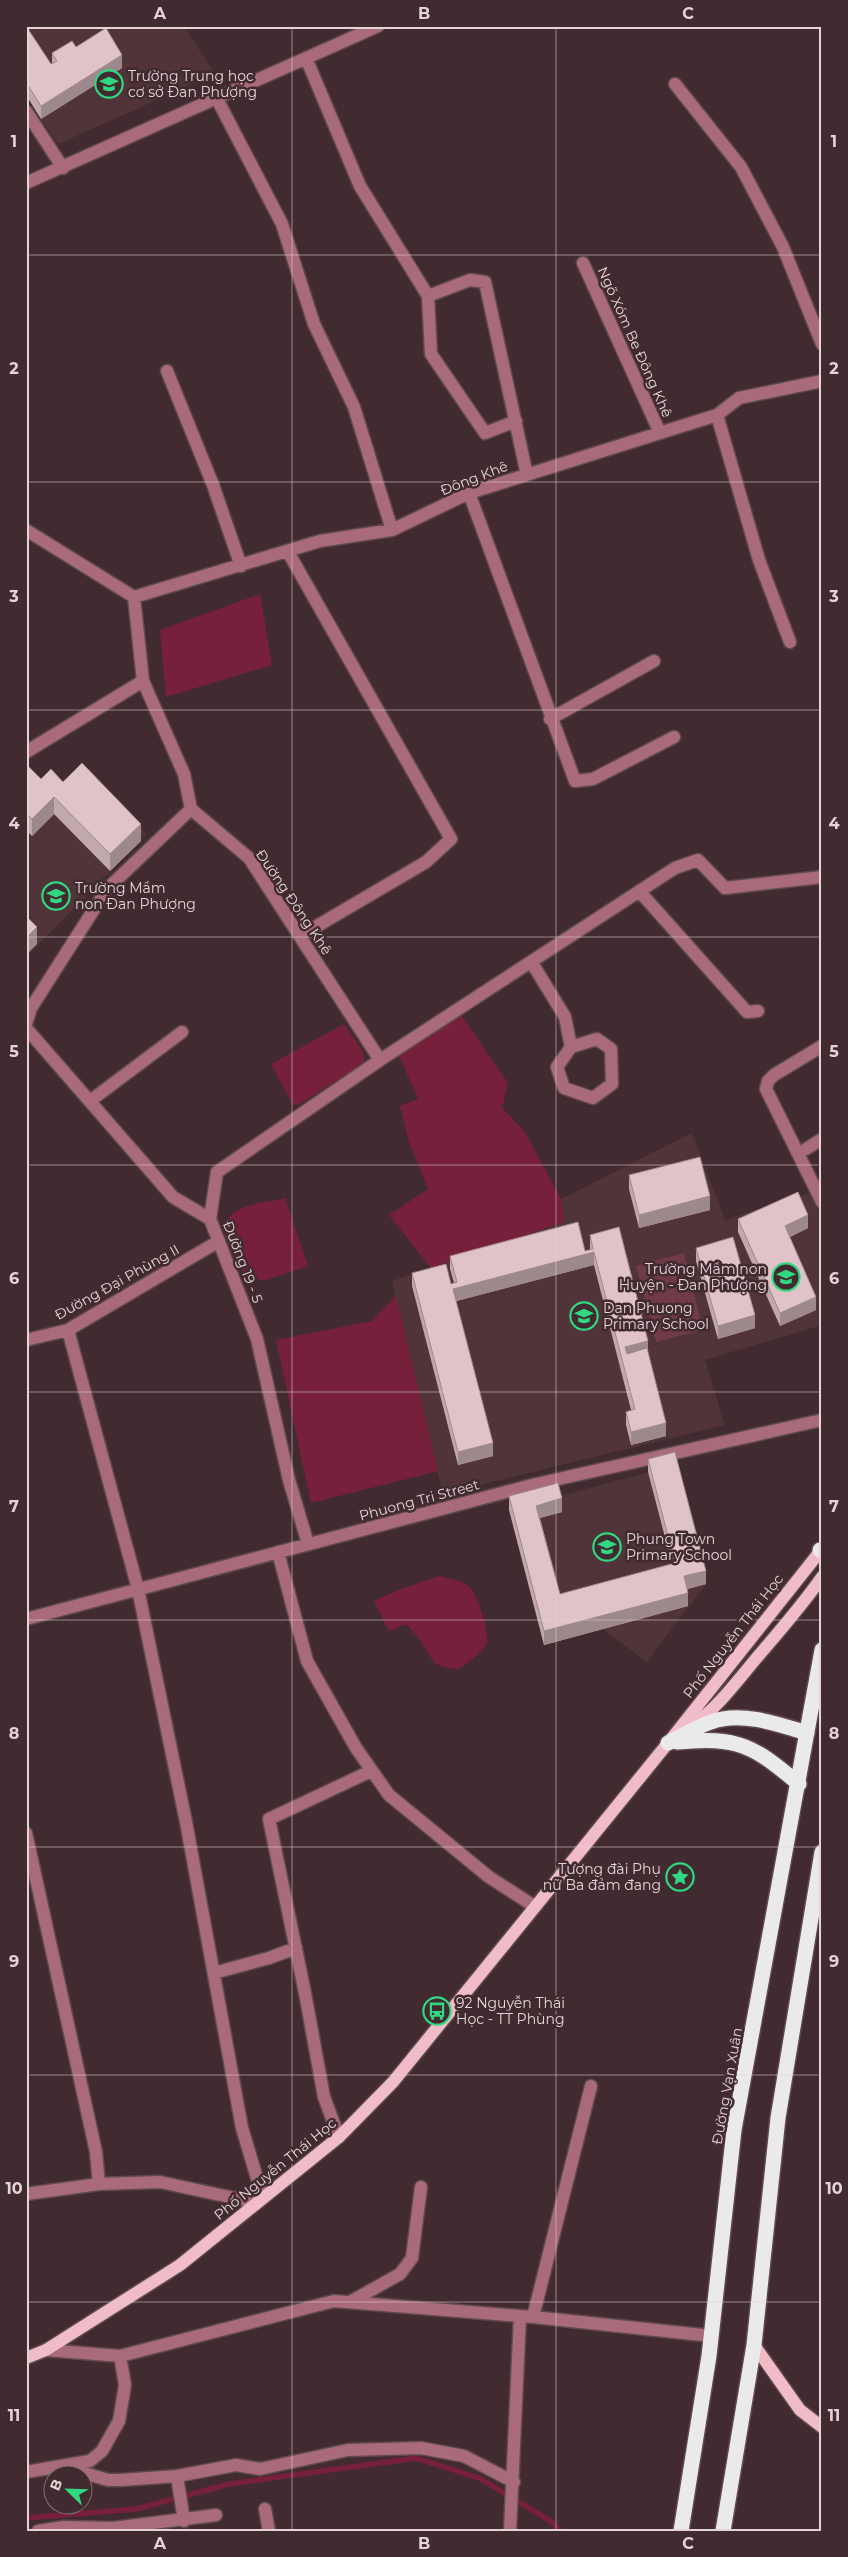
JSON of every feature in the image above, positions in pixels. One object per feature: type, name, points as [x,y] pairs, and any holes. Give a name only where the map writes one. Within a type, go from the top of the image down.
[{"type":"highway","name":"Đường Vạn Xuân","points":[[681,2531],[712,2336],[734,2130],[799,1784],[822,1650]]},
{"type":"highway","points":[[668,1743],[711,1721],[731,1718],[748,1718],[779,1724],[807,1733]]},
{"type":"highway","points":[[668,1743],[718,1739],[744,1745],[768,1759],[799,1784]]},
{"type":"highway","points":[[723,2531],[754,2345],[778,2118],[822,1852]]},
{"type":"main road","name":"Phố Nguyễn Thái Học","points":[[26,2358],[46,2350],[180,2265],[339,2137],[393,2082],[668,1743],[821,1550]]},
{"type":"main road","name":"Phố Nguyễn Thái Học","points":[[668,1743],[706,1716],[806,1599],[822,1577]]},
{"type":"main road","points":[[754,2345],[800,2410],[822,2427]]},
{"type":"street","points":[[26,183],[378,26]]},
{"type":"street","points":[[306,58],[360,186],[428,296],[430,354],[484,434],[516,421]]},
{"type":"street","points":[[675,84],[741,167],[784,247],[822,344]]},
{"type":"street","points":[[216,97],[282,224],[314,324],[354,407],[392,530]]},
{"type":"street","points":[[26,111],[63,168]]},
{"type":"street","name":"Ngõ Xóm Be Đông Khê","points":[[584,263],[660,433]]},
{"type":"street","points":[[428,296],[470,280],[485,282],[527,475]]},
{"type":"street","points":[[167,371],[213,485],[241,566]]},
{"type":"street","name":"Đông Khê","points":[[134,597],[320,541],[392,530],[469,493],[717,415],[739,398],[822,381]]},
{"type":"street","points":[[717,415],[759,560],[790,642]]},
{"type":"street","points":[[469,493],[550,719],[575,781],[594,779],[674,737]]},
{"type":"street","points":[[26,530],[134,597],[143,681],[184,774],[191,809],[107,889],[29,1006],[26,1024]]},
{"type":"street","points":[[288,552],[451,839],[426,862],[300,936]]},
{"type":"street","points":[[550,719],[654,661]]},
{"type":"street","points":[[26,752],[143,681]]},
{"type":"street","name":"Đường Đông Khê","points":[[191,809],[249,858],[380,1060]]},
{"type":"street","points":[[210,1219],[218,1172],[380,1060],[676,868],[698,860],[725,888],[822,876]]},
{"type":"street","points":[[640,892],[747,1012],[758,1011]]},
{"type":"street","points":[[532,962],[565,1017],[571,1047],[557,1067],[564,1088],[593,1098],[612,1084],[611,1049],[597,1040],[571,1047]]},
{"type":"street","name":"Đường 19 - 5","points":[[26,1028],[173,1197],[210,1219],[257,1339],[289,1480],[308,1544]]},
{"type":"street","points":[[90,1102],[182,1032]]},
{"type":"street","points":[[822,1046],[774,1075],[768,1081],[766,1090],[822,1202]]},
{"type":"street","points":[[806,1149],[822,1139]]},
{"type":"street","name":"Đường Đại Phùng II","points":[[26,1340],[68,1330],[219,1241]]},
{"type":"street","points":[[26,2194],[100,2184],[160,2182],[260,2200],[242,2128],[186,1822],[138,1589],[68,1330]]},
{"type":"street","name":"Phuong Tri Street","points":[[26,1619],[536,1484],[822,1420]]},
{"type":"street","points":[[278,1552],[307,1661],[356,1748],[389,1796],[489,1877],[534,1906]]},
{"type":"street","points":[[339,2137],[324,2097],[296,1948],[268,1819],[371,1771]]},
{"type":"street","points":[[26,1833],[96,2152],[100,2184]]},
{"type":"street","points":[[214,1973],[269,1958],[296,1948]]},
{"type":"street","points":[[534,2317],[590,2086]]},
{"type":"street","points":[[350,2302],[400,2274],[412,2258],[421,2187]]},
{"type":"street","points":[[46,2350],[120,2356],[334,2301],[534,2317],[712,2336]]},
{"type":"street","points":[[510,2531],[514,2482],[520,2316]]},
{"type":"street","points":[[76,2464],[96,2458],[112,2437],[119,2421],[125,2385],[120,2356]]},
{"type":"street","points":[[92,2475],[108,2480],[178,2476],[236,2465],[260,2469],[348,2450],[421,2448],[464,2456],[514,2482]]},
{"type":"street","points":[[26,2472],[42,2469]]},
{"type":"street","points":[[178,2476],[184,2521]]},
{"type":"street","points":[[266,2509],[269,2531]]},
{"type":"street","points":[[38,2531],[64,2528],[113,2528],[184,2521],[216,2515]]},
{"type":"shaded area","name":"Trường Trung học cơ sở Đan Phượng","points":[[26,26],[184,26],[215,74],[58,144],[41,119]]},
{"type":"shaded area","points":[[260,594],[272,665],[166,697],[160,630]]},
{"type":"shaded area","name":"Trường Mầm non Đan Phượng","points":[[26,765],[51,786],[81,769],[147,834],[26,957]]},
{"type":"shaded area","points":[[459,1012],[508,1083],[502,1108],[525,1132],[561,1199],[564,1222],[431,1268],[389,1215],[428,1189],[409,1142],[400,1106],[418,1099],[398,1053]]},
{"type":"shaded area","points":[[344,1024],[362,1050],[365,1062],[300,1104],[293,1105],[271,1064]]},
{"type":"shaded area","name":"Dan Phuong Primary School","points":[[692,1133],[725,1220],[813,1192],[822,1208],[822,1325],[705,1360],[725,1425],[443,1494],[392,1281],[564,1222],[561,1199]]},
{"type":"shaded area","points":[[285,1198],[308,1266],[266,1280],[251,1279],[239,1265],[228,1246],[225,1227],[228,1218],[246,1207]]},
{"type":"shaded area","points":[[684,1253],[703,1330],[656,1342],[636,1266]]},
{"type":"shaded area","points":[[396,1296],[438,1471],[311,1503],[276,1340],[372,1321]]},
{"type":"shaded area","name":"Phung Town Primary School","points":[[675,1465],[706,1584],[647,1662],[603,1629],[544,1645],[509,1510]]},
{"type":"shaded area","points":[[439,1576],[461,1582],[471,1589],[480,1606],[485,1623],[487,1642],[485,1646],[475,1657],[459,1669],[442,1667],[433,1661],[406,1624],[389,1631],[374,1601],[401,1589]]},
{"type":"building","points":[[26,26],[51,64],[57,61],[52,53],[72,41],[76,47],[106,28],[122,55],[41,106],[26,82]]},
{"type":"building","points":[[82,763],[141,824],[110,854],[54,797],[32,819],[26,813],[26,764],[41,779],[51,769],[63,782]]},
{"type":"building","points":[[26,916],[37,927],[26,938]]},
{"type":"building","points":[[700,1157],[710,1196],[639,1215],[629,1175]]},
{"type":"building","points":[[798,1192],[808,1215],[785,1226],[816,1297],[780,1313],[738,1219]]},
{"type":"building","points":[[578,1222],[585,1251],[593,1249],[590,1235],[619,1227],[648,1341],[625,1347],[627,1354],[647,1348],[666,1423],[631,1432],[626,1412],[635,1409],[594,1252],[453,1289],[493,1443],[458,1452],[412,1273],[446,1264],[451,1284],[457,1282],[450,1256]]},
{"type":"building","points":[[733,1237],[755,1315],[718,1326],[696,1248]]},
{"type":"building","points":[[675,1452],[706,1571],[684,1576],[688,1593],[544,1631],[509,1496],[558,1483],[562,1498],[536,1506],[560,1594],[675,1563],[648,1459]]},
{"type":"waterway","points":[[26,2518],[136,2509],[229,2484],[416,2458],[479,2478],[552,2522],[560,2531]]},
{"type":"place","name":"Trường Trung học cơ sở Đan Phượng","points":[[109,84]]},
{"type":"place","name":"Trường Mầm non Đan Phượng","points":[[56,896]]},
{"type":"place","name":"Trường Mầm non Huyện - Đan Phượng","points":[[786,1277]]},
{"type":"place","name":"Dan Phuong Primary School","points":[[584,1316]]},
{"type":"place","name":"Phung Town Primary School","points":[[607,1547]]},
{"type":"place","name":"Tượng đài Phụ nữ Ba đảm đang","points":[[680,1877]]},
{"type":"place","name":"92 Nguyễn Thái Học - TT Phùng","points":[[437,2011]]}]
